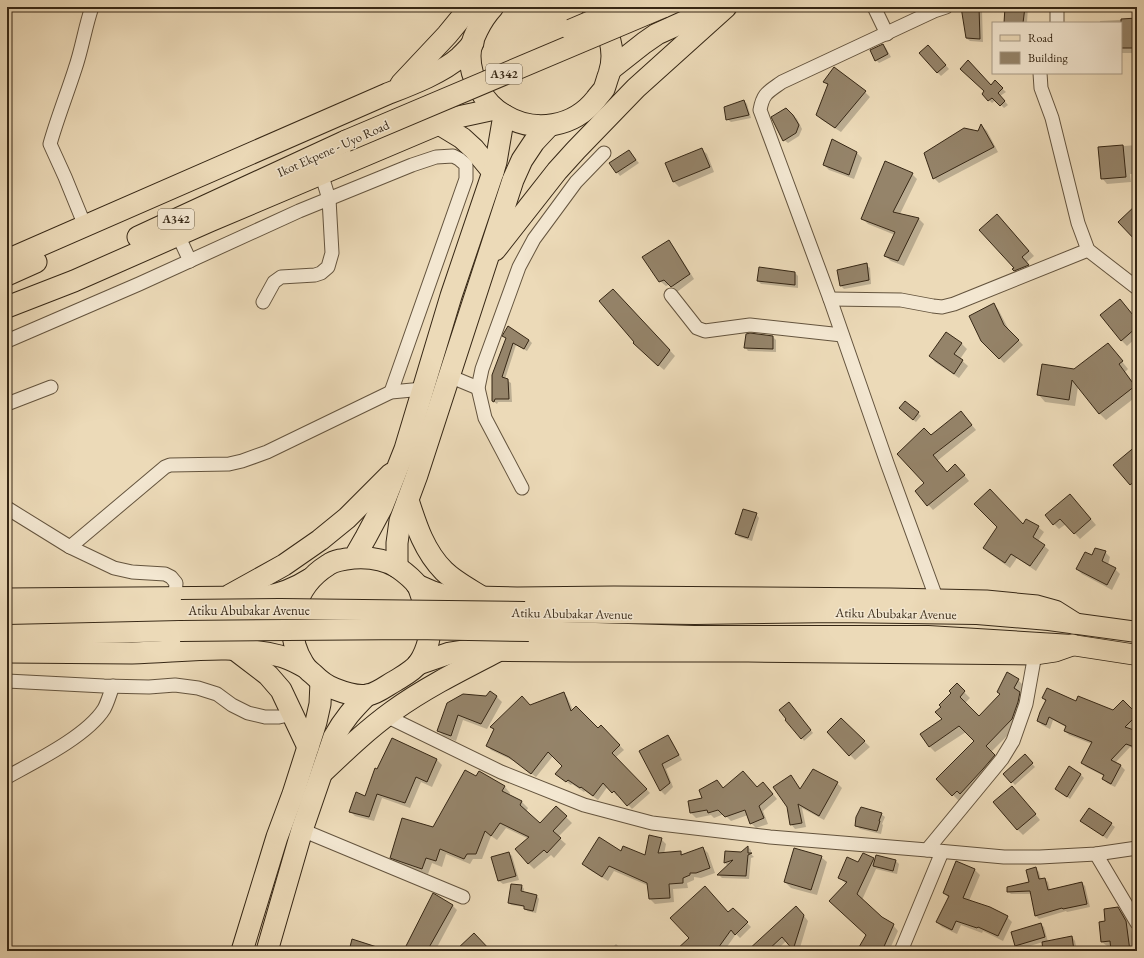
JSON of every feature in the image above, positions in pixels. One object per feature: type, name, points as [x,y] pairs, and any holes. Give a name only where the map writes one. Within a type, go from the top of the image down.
[{"type":"highway","points":[[395,90],[447,35],[470,7]]},
{"type":"highway","points":[[493,7],[486,15],[473,43],[470,55],[474,78],[486,99],[499,112],[525,124],[549,126],[570,120],[589,108],[603,90],[611,69],[612,50],[608,32],[600,16],[592,7]]},
{"type":"highway","name":"Ikot Ekpene - Uyo Road","points":[[7,298],[344,134],[625,7]]},
{"type":"highway","name":"Ikot Ekpene - Uyo Road","points":[[7,275],[344,134],[663,7]]},
{"type":"highway","points":[[611,69],[644,42],[657,34],[717,7]]},
{"type":"highway","points":[[486,261],[576,150],[636,88],[726,7]]},
{"type":"highway","points":[[7,260],[437,72],[459,58],[473,43]]},
{"type":"highway","points":[[7,307],[74,281],[321,173],[439,124],[458,117],[499,112]]},
{"type":"highway","points":[[354,558],[382,507],[404,449],[496,162],[499,112]]},
{"type":"highway","points":[[439,124],[462,138],[474,149],[493,172]]},
{"type":"highway","points":[[397,567],[397,543],[400,521],[450,376],[486,261],[516,173],[522,160],[534,142],[549,126]]},
{"type":"highway","points":[[227,596],[284,565],[320,540],[347,518],[397,468]]},
{"type":"highway","points":[[408,500],[420,537],[434,560],[449,576],[482,597]]},
{"type":"highway","points":[[7,600],[178,604],[227,596],[276,595],[300,586],[327,565],[339,560],[368,558],[383,561],[397,567],[418,585],[446,596],[517,598],[638,597],[986,601],[1037,606],[1055,611],[1074,623]]},
{"type":"highway","points":[[313,577],[305,586],[295,607],[292,630],[297,653],[305,667],[321,682],[343,693],[368,695]]},
{"type":"highway","points":[[267,951],[302,830],[334,737],[350,712],[368,695],[406,675],[418,664],[425,653],[430,630],[430,617],[418,585]]},
{"type":"highway","points":[[418,664],[450,653],[469,650],[1035,654],[1055,651],[1072,645]]},
{"type":"highway","points":[[7,652],[132,653],[233,649],[282,656],[305,667]]},
{"type":"highway","points":[[233,649],[268,675],[281,690],[308,747]]},
{"type":"highway","points":[[323,771],[386,716],[422,692],[499,650]]},
{"type":"highway","points":[[242,951],[277,837],[316,722],[320,704],[321,682]]},
{"type":"main road","name":"Atiku Abubakar Avenue","points":[[7,614],[178,604],[527,622],[694,636],[928,636],[1072,645],[1137,655]]},
{"type":"main road","name":"Atiku Abubakar Avenue","points":[[7,635],[180,631],[406,630],[527,622],[695,614],[836,612],[977,614],[1042,619],[1137,632]]},
{"type":"street","points":[[85,226],[50,144],[55,123],[75,68],[92,7]]},
{"type":"street","points":[[874,7],[886,34]]},
{"type":"street","points":[[937,600],[886,463],[830,299],[760,110],[762,100],[768,92],[782,82],[946,7]]},
{"type":"street","points":[[1057,7],[1057,22]]},
{"type":"street","points":[[1040,74],[1041,88],[1052,118],[1078,223],[1088,250],[1137,288]]},
{"type":"street","points":[[522,488],[485,418],[478,388],[482,369],[520,267],[534,239],[576,182],[604,153]]},
{"type":"street","points":[[7,341],[190,261],[299,211],[412,165],[436,158],[453,156],[466,165],[466,179],[391,392]]},
{"type":"street","points":[[263,302],[274,282],[281,277],[315,275],[321,273],[328,267],[332,253],[329,199],[321,173]]},
{"type":"street","points":[[178,235],[190,261]]},
{"type":"street","points":[[830,299],[901,300],[933,306],[954,304],[1088,250]]},
{"type":"street","points":[[671,295],[697,328],[705,331],[750,325],[842,335]]},
{"type":"street","points":[[450,376],[478,388]]},
{"type":"street","points":[[7,404],[52,388]]},
{"type":"street","points":[[70,547],[165,467],[170,465],[229,464],[242,461],[267,452],[391,392],[423,389]]},
{"type":"street","points":[[7,508],[70,547],[114,568],[132,572],[165,574],[171,577],[176,583],[178,604]]},
{"type":"street","points":[[927,850],[1002,759],[1013,741],[1026,704],[1035,654]]},
{"type":"street","points":[[7,680],[113,686],[150,687],[175,685],[198,688],[217,694],[232,705],[248,713],[265,717],[279,717],[293,714]]},
{"type":"street","points":[[7,777],[57,749],[90,726],[104,708],[113,686]]},
{"type":"street","points":[[386,716],[508,775],[584,805],[652,823],[770,837],[1004,857],[1096,854],[1137,848]]},
{"type":"street","points":[[302,830],[463,897]]},
{"type":"street","points":[[901,951],[942,852]]},
{"type":"street","points":[[1096,854],[1137,923]]},
{"type":"building","points":[[961,7],[979,7],[980,39],[966,38]]},
{"type":"building","points":[[1005,7],[1025,7],[1023,22],[1004,22]]},
{"type":"building","points":[[1137,18],[1137,48],[1122,48],[1121,19]]},
{"type":"building","points":[[883,44],[888,54],[875,61],[870,50]]},
{"type":"building","points":[[928,45],[946,65],[937,73],[919,53]]},
{"type":"building","points":[[968,60],[991,85],[995,80],[1003,88],[998,93],[1005,101],[1000,106],[992,98],[988,101],[982,94],[984,91],[960,69]]},
{"type":"building","points":[[834,67],[866,91],[835,128],[816,115],[828,84],[823,82]]},
{"type":"building","points":[[744,100],[749,115],[726,120],[724,107]]},
{"type":"building","points":[[786,108],[793,115],[799,125],[796,133],[783,141],[771,117]]},
{"type":"building","points":[[981,124],[994,147],[933,179],[924,153],[964,128],[978,131]]},
{"type":"building","points":[[832,139],[857,152],[849,175],[823,165]]},
{"type":"building","points":[[1123,145],[1126,177],[1101,179],[1098,147]]},
{"type":"building","points":[[702,148],[710,167],[673,182],[665,163]]},
{"type":"building","points":[[629,150],[636,160],[616,173],[609,163]]},
{"type":"building","points":[[885,161],[913,173],[893,212],[919,218],[898,261],[884,256],[895,232],[861,219]]},
{"type":"building","points":[[1137,204],[1137,242],[1118,222]]},
{"type":"building","points":[[997,214],[1029,251],[1022,257],[1029,265],[1014,271],[1012,269],[1014,268],[979,230]]},
{"type":"building","points":[[669,240],[690,274],[671,287],[664,280],[659,282],[642,257]]},
{"type":"building","points":[[867,263],[869,280],[840,286],[837,270]]},
{"type":"building","points":[[759,267],[795,272],[795,285],[757,281]]},
{"type":"building","points":[[613,289],[670,350],[658,366],[633,343],[634,342],[599,301]]},
{"type":"building","points":[[1120,299],[1137,320],[1137,327],[1121,341],[1100,315]]},
{"type":"building","points":[[994,303],[1004,325],[1019,340],[999,359],[981,341],[969,316]]},
{"type":"building","points":[[508,326],[529,340],[524,349],[513,343],[502,377],[508,379],[509,399],[495,399],[494,402],[492,401],[492,375],[506,338],[502,336]]},
{"type":"building","points":[[946,332],[962,343],[954,354],[963,360],[954,374],[929,356]]},
{"type":"building","points":[[750,333],[773,336],[773,349],[744,348],[746,334]]},
{"type":"building","points":[[1108,343],[1123,361],[1119,364],[1135,386],[1099,414],[1072,380],[1069,400],[1037,395],[1042,364],[1074,369]]},
{"type":"building","points":[[905,401],[919,412],[913,420],[899,408]]},
{"type":"building","points":[[961,411],[972,425],[933,455],[947,472],[955,464],[965,475],[927,506],[915,491],[924,483],[897,454],[924,428],[931,435]]},
{"type":"building","points":[[1137,445],[1137,479],[1130,485],[1113,465]]},
{"type":"building","points":[[990,489],[1023,524],[1026,519],[1039,526],[1033,537],[1045,545],[1030,566],[1011,554],[1005,563],[983,548],[997,527],[974,504]]},
{"type":"building","points":[[1070,494],[1091,519],[1074,534],[1060,519],[1053,525],[1045,515]]},
{"type":"building","points":[[743,509],[757,513],[748,538],[735,534]]},
{"type":"building","points":[[1095,548],[1106,551],[1102,561],[1116,568],[1107,585],[1076,569],[1085,552],[1092,555]]},
{"type":"building","points":[[1007,672],[1019,679],[1014,688],[1020,692],[1012,719],[986,746],[995,755],[960,794],[957,791],[952,796],[936,779],[974,741],[959,726],[929,747],[920,734],[942,719],[935,712],[941,707],[939,705],[951,693],[949,691],[957,683],[965,691],[960,697],[979,716],[1000,694],[997,692]]},
{"type":"building","points":[[1047,688],[1076,701],[1078,696],[1113,710],[1123,700],[1137,714],[1125,727],[1137,731],[1137,748],[1126,744],[1111,760],[1121,765],[1111,784],[1102,779],[1104,775],[1081,763],[1092,742],[1064,731],[1066,726],[1049,717],[1046,725],[1037,721],[1046,700],[1042,698]]},
{"type":"building","points":[[490,691],[497,696],[481,724],[458,715],[451,736],[437,731],[447,703],[463,694],[486,696]]},
{"type":"building","points":[[564,692],[571,711],[576,706],[598,728],[601,725],[620,745],[612,753],[647,789],[627,806],[614,791],[612,793],[603,783],[593,796],[568,780],[566,782],[555,774],[562,766],[548,752],[531,774],[509,757],[486,746],[494,729],[490,727],[522,696],[530,705]]},
{"type":"building","points":[[789,702],[811,730],[801,739],[785,720],[786,719],[779,710]]},
{"type":"building","points":[[841,718],[865,741],[849,756],[827,732]]},
{"type":"building","points":[[668,735],[679,755],[662,764],[670,783],[660,791],[639,751]]},
{"type":"building","points":[[392,738],[437,759],[427,782],[416,777],[405,803],[377,794],[369,817],[349,812],[356,792],[365,796],[375,768],[377,769]]},
{"type":"building","points":[[1025,754],[1033,763],[1011,783],[1003,774]]},
{"type":"building","points":[[1069,766],[1081,774],[1067,797],[1055,789]]},
{"type":"building","points":[[813,769],[838,782],[819,816],[798,804],[802,823],[790,825],[787,807],[773,787],[791,775],[800,789]]},
{"type":"building","points":[[465,770],[476,776],[479,771],[505,786],[502,791],[522,801],[520,805],[540,823],[556,806],[567,816],[553,831],[561,838],[547,853],[544,850],[528,864],[515,849],[529,837],[500,823],[491,836],[485,831],[476,854],[467,854],[464,859],[440,849],[436,861],[426,858],[422,869],[390,858],[402,818],[433,827]]},
{"type":"building","points":[[743,771],[757,787],[763,782],[773,794],[759,806],[764,818],[750,824],[745,810],[725,817],[718,810],[708,813],[707,810],[690,813],[688,801],[702,798],[699,790],[717,780],[723,788]]},
{"type":"building","points":[[1012,786],[1036,814],[1017,830],[993,802]]},
{"type":"building","points":[[861,807],[882,813],[877,831],[855,826],[856,817]]},
{"type":"building","points":[[1089,808],[1112,823],[1103,836],[1080,821]]},
{"type":"building","points":[[649,835],[662,838],[658,853],[681,851],[681,855],[703,847],[710,868],[696,873],[690,873],[690,875],[683,878],[683,883],[669,884],[670,898],[649,899],[647,883],[609,866],[602,877],[582,864],[599,837],[621,851],[623,846],[645,855]]},
{"type":"building","points":[[748,846],[748,853],[752,853],[748,855],[746,876],[717,875],[733,860],[724,863],[725,851],[741,852]]},
{"type":"building","points":[[794,848],[822,856],[811,890],[784,882]]},
{"type":"building","points":[[509,852],[516,876],[498,881],[491,857]]},
{"type":"building","points":[[863,853],[874,858],[857,894],[882,917],[894,924],[882,951],[866,951],[859,947],[866,935],[829,901],[847,882],[838,878],[847,857],[858,862]]},
{"type":"building","points":[[876,855],[896,860],[893,871],[873,866]]},
{"type":"building","points":[[956,861],[975,869],[963,898],[990,907],[1008,916],[998,936],[978,927],[977,928],[956,921],[952,930],[936,922],[949,896],[943,893]]},
{"type":"building","points":[[1036,867],[1039,879],[1045,878],[1048,890],[1082,882],[1087,904],[1062,908],[1035,916],[1030,891],[1007,892],[1007,887],[1029,882],[1026,870]]},
{"type":"building","points":[[511,884],[522,885],[521,891],[537,895],[533,911],[524,909],[524,906],[508,903]]},
{"type":"building","points":[[705,886],[728,912],[733,908],[748,922],[735,935],[731,930],[716,951],[675,951],[689,938],[670,918]]},
{"type":"building","points":[[433,893],[453,905],[427,951],[410,951],[405,948]]},
{"type":"building","points":[[796,906],[804,915],[793,950],[782,937],[767,951],[747,951]]},
{"type":"building","points":[[1118,907],[1126,921],[1130,951],[1111,951],[1110,941],[1101,942],[1099,922],[1105,921],[1104,909]]},
{"type":"building","points":[[1041,923],[1045,937],[1015,946],[1011,932]]},
{"type":"building","points":[[474,933],[491,951],[455,951]]},
{"type":"building","points":[[1072,936],[1074,951],[1043,951],[1042,942]]},
{"type":"building","points":[[352,939],[383,949],[383,951],[349,951]]}]
